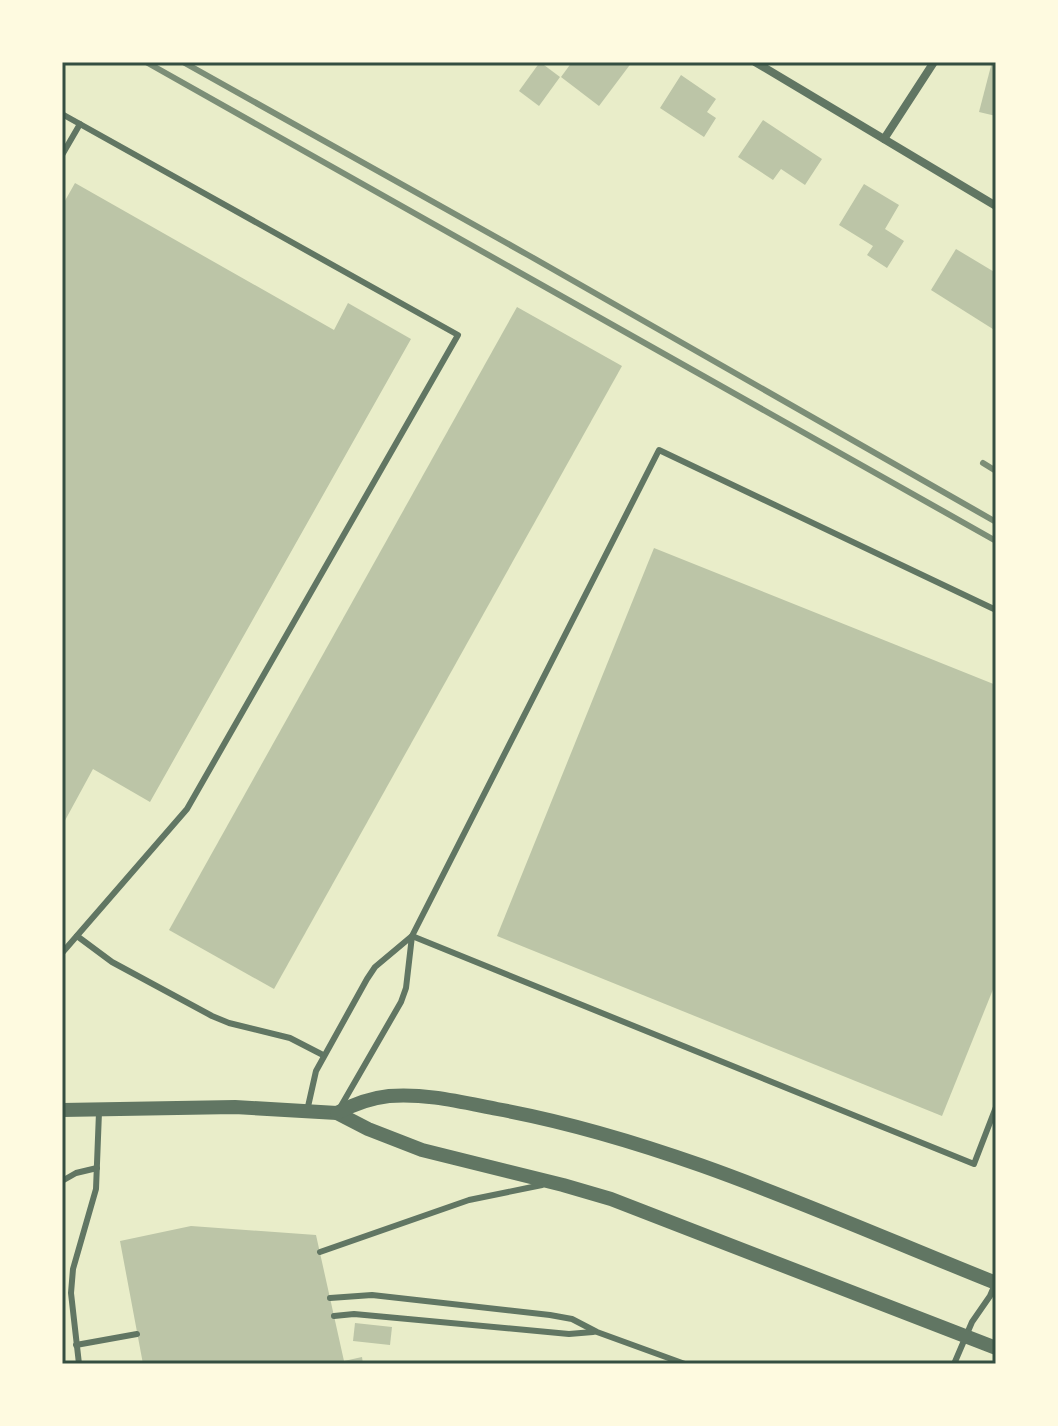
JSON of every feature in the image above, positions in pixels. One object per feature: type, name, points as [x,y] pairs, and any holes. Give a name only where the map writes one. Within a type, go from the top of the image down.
[{"type":"street","points":[[755,62],[996,206]]},
{"type":"street","points":[[884,139],[934,62]]},
{"type":"street","points":[[337,1113],[372,1099],[427,1096],[576,1126],[728,1176],[996,1283]]},
{"type":"street","points":[[62,1110],[221,1107],[337,1113],[422,1150],[563,1185],[669,1221],[996,1348]]},
{"type":"lane","points":[[62,114],[458,335],[187,809],[62,953]]},
{"type":"lane","points":[[62,155],[80,124]]},
{"type":"lane","points":[[337,1113],[401,1002],[406,988],[412,936],[659,450],[996,610]]},
{"type":"lane","points":[[77,936],[112,962],[212,1016],[279,1034],[323,1055]]},
{"type":"lane","points":[[307,1111],[323,1055],[375,967],[412,936]]},
{"type":"lane","points":[[412,936],[974,1164],[996,1107]]},
{"type":"lane","points":[[79,1364],[71,1293],[73,1269],[93,1206],[99,1109]]},
{"type":"lane","points":[[62,1181],[76,1173],[97,1168]]},
{"type":"lane","points":[[320,1252],[469,1200],[528,1186],[563,1185]]},
{"type":"lane","points":[[954,1364],[965,1336],[996,1283]]},
{"type":"lane","points":[[330,1298],[372,1295],[503,1308],[572,1319],[597,1332],[651,1349],[685,1364]]},
{"type":"lane","points":[[334,1316],[354,1314],[569,1334],[597,1332]]},
{"type":"lane","points":[[76,1345],[137,1334]]},
{"type":"building","points":[[540,62],[560,77],[539,106],[519,91]]},
{"type":"building","points":[[572,62],[632,62],[599,106],[561,77]]},
{"type":"building","points":[[992,62],[996,62],[996,116],[979,112]]},
{"type":"building","points":[[681,75],[716,99],[707,112],[716,118],[704,137],[660,108]]},
{"type":"building","points":[[763,120],[822,159],[805,185],[781,169],[773,180],[738,157]]},
{"type":"building","points":[[75,183],[334,330],[348,303],[411,339],[150,802],[93,769],[62,826],[62,206]]},
{"type":"building","points":[[864,184],[899,205],[885,229],[904,241],[887,268],[867,255],[873,246],[839,225]]},
{"type":"building","points":[[956,249],[996,273],[996,331],[931,290]]},
{"type":"building","points":[[517,307],[622,366],[274,989],[169,930]]},
{"type":"building","points":[[654,548],[996,685],[996,982],[942,1116],[497,936]]},
{"type":"building","points":[[191,1226],[316,1235],[344,1361],[362,1357],[363,1364],[143,1364],[120,1241]]},
{"type":"building","points":[[355,1323],[392,1327],[390,1345],[353,1341]]},
{"type":"railway","points":[[146,62],[996,541]]},
{"type":"railway","points":[[183,62],[996,522]]},
{"type":"railway","points":[[983,463],[996,471]]}]
